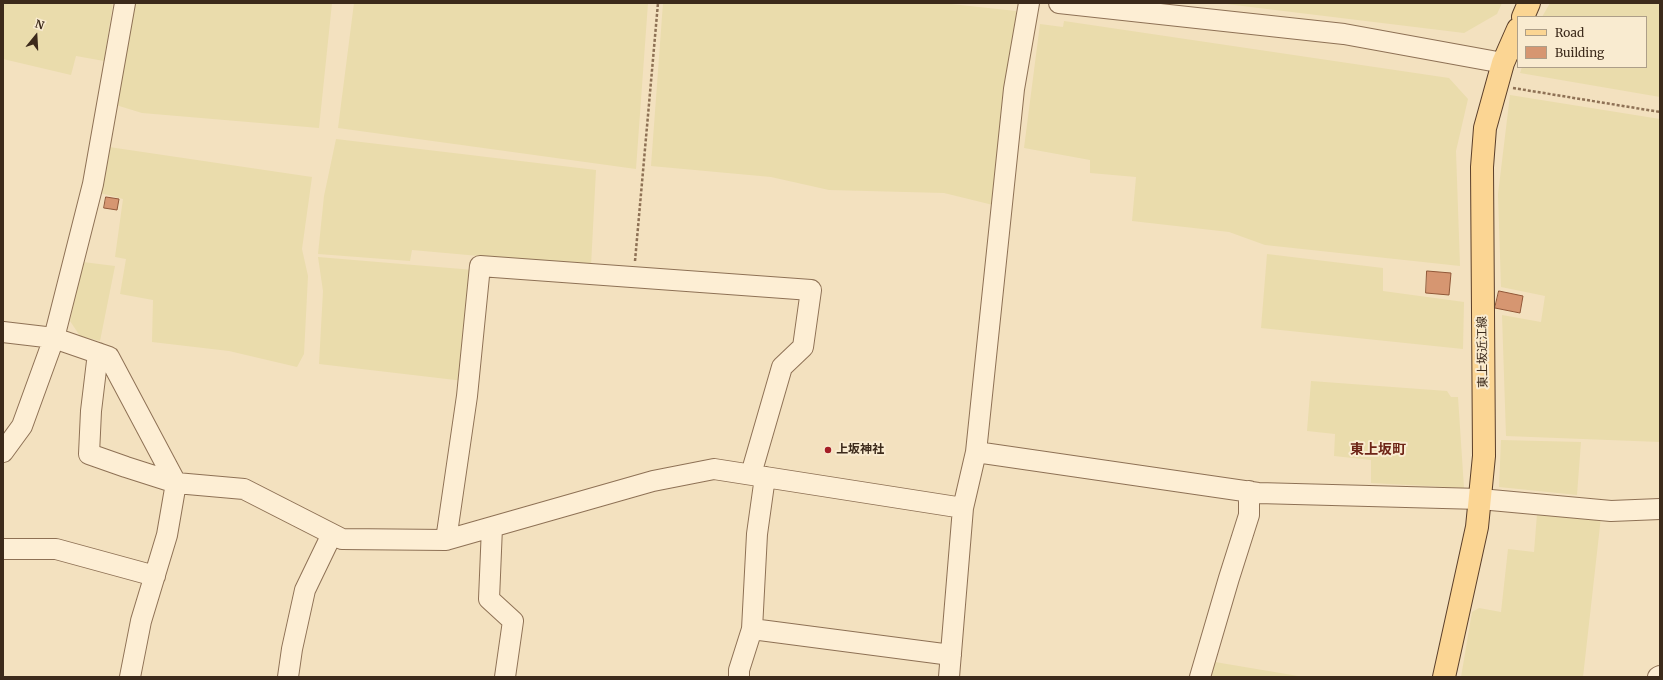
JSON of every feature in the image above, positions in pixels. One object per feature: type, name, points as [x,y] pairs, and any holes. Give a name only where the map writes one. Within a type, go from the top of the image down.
[{"type":"main road","points":[[1523,16],[1529,3]]},
{"type":"main road","name":"東上坂近江線","points":[[1444,677],[1477,527],[1484,456],[1482,167],[1485,128],[1503,63],[1517,31]]},
{"type":"street","points":[[3,452],[22,426],[54,338],[93,184],[125,3]]},
{"type":"street","points":[[949,677],[963,508],[976,452],[1014,89],[1029,3]]},
{"type":"street","points":[[1059,3],[1344,34],[1503,63]]},
{"type":"street","points":[[446,540],[467,396],[480,266],[811,290],[804,347],[782,367],[758,476],[757,534],[752,629],[739,670],[739,677]]},
{"type":"street","points":[[3,332],[54,338],[109,357],[176,483],[167,535],[141,621],[130,677]]},
{"type":"street","points":[[98,353],[91,411],[90,454],[126,468],[176,483],[244,490],[342,539],[446,540],[578,504],[653,481],[714,469],[963,508]]},
{"type":"street","points":[[976,452],[1258,493],[1480,499],[1611,511],[1660,509]]},
{"type":"street","points":[[1200,677],[1249,515],[1249,491]]},
{"type":"street","points":[[492,527],[489,599],[513,621],[505,677]]},
{"type":"street","points":[[288,677],[292,649],[305,590],[332,534]]},
{"type":"street","points":[[3,549],[56,549],[154,576]]},
{"type":"street","points":[[752,629],[951,655]]},
{"type":"path","points":[[633,277],[658,3]]},
{"type":"path","points":[[1497,85],[1660,112]]},
{"type":"shaded area","points":[[3,3],[113,3],[104,61],[76,56],[71,75],[3,59]]},
{"type":"shaded area","points":[[133,3],[332,3],[319,128],[142,113],[116,105]]},
{"type":"shaded area","points":[[354,3],[648,3],[636,169],[338,128]]},
{"type":"shaded area","points":[[663,3],[942,3],[1016,11],[1018,19],[993,205],[944,193],[829,190],[771,177],[651,166]]},
{"type":"shaded area","points":[[1218,3],[1502,3],[1497,14],[1464,33]]},
{"type":"shaded area","points":[[1550,3],[1660,3],[1660,97],[1520,73],[1522,68],[1647,68],[1647,16],[1543,16]]},
{"type":"shaded area","points":[[1064,21],[1449,78],[1468,99],[1456,151],[1460,266],[1265,245],[1229,232],[1132,221],[1136,177],[1090,173],[1090,160],[1024,148],[1040,24],[1063,27]]},
{"type":"shaded area","points":[[1510,95],[1660,119],[1660,442],[1506,436],[1502,315],[1541,322],[1545,296],[1501,287],[1498,194]]},
{"type":"shaded area","points":[[336,139],[596,170],[591,266],[412,250],[410,261],[318,254],[324,196]]},
{"type":"shaded area","points":[[109,147],[312,177],[302,249],[308,276],[304,354],[297,367],[229,351],[152,342],[153,300],[120,294],[126,259],[115,257],[123,199],[100,193]]},
{"type":"shaded area","points":[[1267,254],[1383,268],[1383,291],[1464,302],[1463,349],[1261,328]]},
{"type":"shaded area","points":[[318,257],[474,270],[464,381],[319,364],[323,291]]},
{"type":"shaded area","points":[[83,262],[115,266],[100,341],[80,336],[70,321]]},
{"type":"shaded area","points":[[1311,381],[1447,391],[1451,397],[1458,397],[1464,488],[1371,483],[1371,460],[1334,456],[1335,434],[1307,431]]},
{"type":"shaded area","points":[[1501,440],[1581,442],[1577,495],[1499,487]]},
{"type":"shaded area","points":[[1537,514],[1601,517],[1583,677],[1461,677],[1472,612],[1479,608],[1501,612],[1508,549],[1534,552]]},
{"type":"shaded area","points":[[1209,661],[1304,677],[1207,677]]},
{"type":"building","points":[[106,197],[119,199],[117,210],[104,208]]},
{"type":"building","points":[[1427,271],[1451,273],[1449,295],[1426,293]]},
{"type":"building","points":[[1499,291],[1523,296],[1520,313],[1495,308]]},
{"type":"place","name":"上坂神社","points":[[828,450]]},
{"type":"district","name":"東上坂町","points":[[1378,450]]}]
